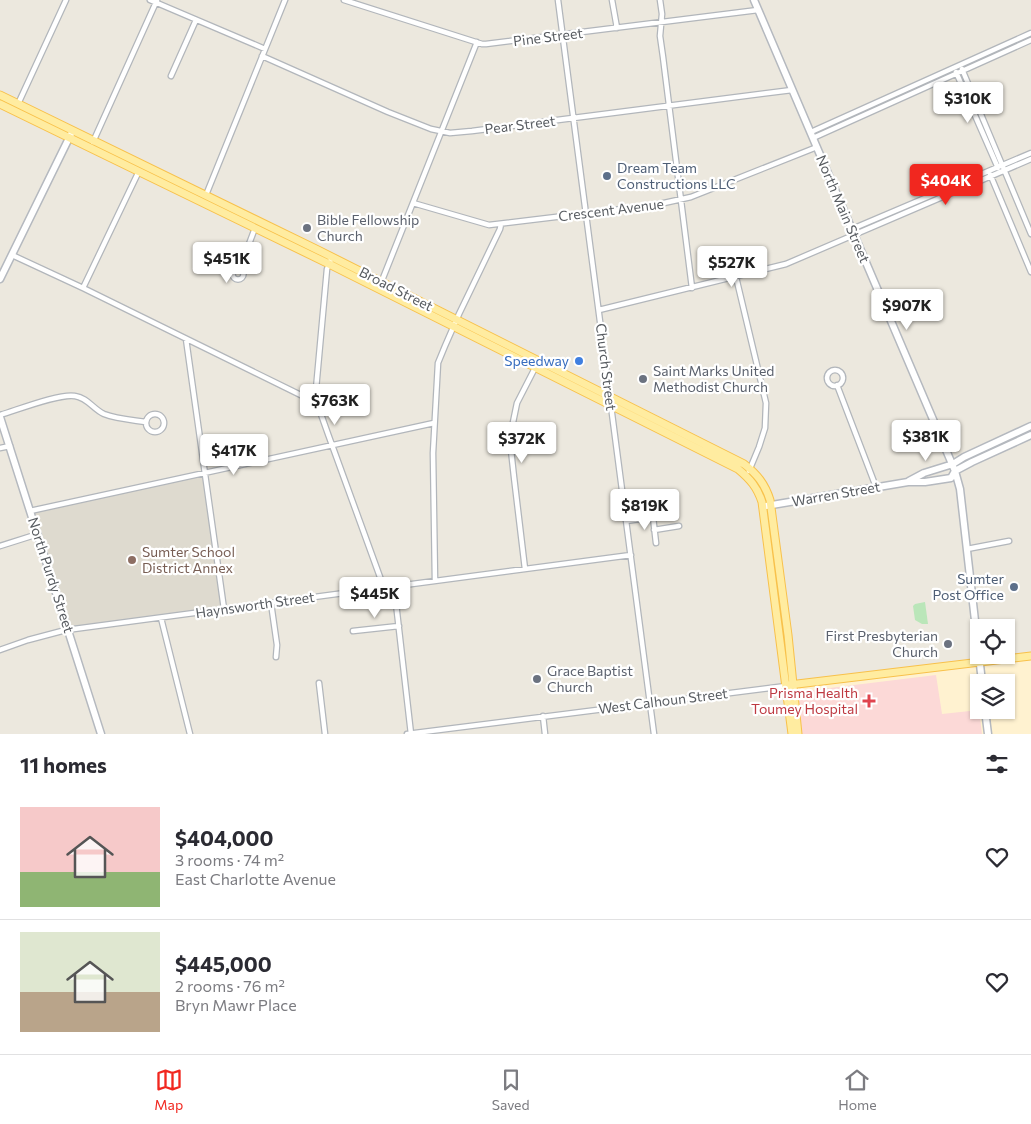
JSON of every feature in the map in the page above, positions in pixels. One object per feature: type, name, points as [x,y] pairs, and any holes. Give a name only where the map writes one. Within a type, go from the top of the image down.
[{"type":"main road","name":"Broad Street","points":[[0,95],[206,195],[330,261],[537,364],[612,406],[738,469],[756,487],[767,506]]},
{"type":"main road","name":"Broad Street","points":[[0,104],[255,228],[330,261]]},
{"type":"main road","name":"Broad Street","points":[[537,364],[610,396],[740,461],[762,482],[768,493],[767,506]]},
{"type":"main road","points":[[767,506],[798,734]]},
{"type":"main road","name":"West Calhoun Street","points":[[1015,658],[1031,656]]},
{"type":"main road","name":"West Calhoun Street","points":[[790,685],[970,662]]},
{"type":"main road","points":[[790,685],[792,734]]},
{"type":"street","points":[[18,104],[66,0]]},
{"type":"street","points":[[150,0],[265,49]]},
{"type":"street","points":[[206,195],[285,0]]},
{"type":"street","name":"Pine Street","points":[[344,0],[482,44],[562,36],[758,10]]},
{"type":"street","name":"Church Street","points":[[558,0],[654,734]]},
{"type":"street","points":[[612,0],[617,28]]},
{"type":"street","points":[[660,0],[662,14],[660,36],[692,288]]},
{"type":"street","name":"North Main Street","points":[[754,0],[954,468],[960,489],[974,619]]},
{"type":"street","points":[[90,147],[156,1]]},
{"type":"street","points":[[171,76],[196,20]]},
{"type":"street","points":[[812,135],[958,65],[1031,33]]},
{"type":"street","points":[[812,135],[1031,40]]},
{"type":"street","points":[[380,286],[477,42]]},
{"type":"street","name":"Pear Street","points":[[262,56],[406,120],[431,129],[450,133],[792,90]]},
{"type":"street","points":[[958,65],[962,70],[1031,234]]},
{"type":"street","points":[[958,65],[956,73],[997,168]]},
{"type":"street","points":[[0,279],[73,130]]},
{"type":"street","name":"Crescent Avenue","points":[[413,203],[489,224],[586,214],[681,200],[817,147]]},
{"type":"street","points":[[599,310],[786,264],[853,232],[1003,168],[1031,153]]},
{"type":"street","points":[[989,174],[997,168],[1031,160]]},
{"type":"street","points":[[83,288],[139,171]]},
{"type":"street","points":[[989,174],[1029,260],[1031,272]]},
{"type":"street","points":[[435,581],[432,473],[438,364],[501,224]]},
{"type":"street","points":[[240,268],[255,228]]},
{"type":"street","points":[[12,255],[317,403]]},
{"type":"street","points":[[330,261],[325,287],[316,388],[317,403],[384,588]]},
{"type":"street","points":[[736,277],[766,403],[765,428],[747,477]]},
{"type":"street","points":[[186,339],[224,609]]},
{"type":"street","points":[[525,569],[510,441],[517,403],[537,364]]},
{"type":"street","points":[[837,385],[876,487]]},
{"type":"street","points":[[0,416],[47,400],[71,395],[85,399],[100,412],[108,415],[146,422]]},
{"type":"street","points":[[157,415],[162,418],[164,424],[161,430],[155,432],[149,430],[146,422],[151,416],[157,415]]},
{"type":"street","name":"North Purdy Street","points":[[0,416],[101,734]]},
{"type":"street","points":[[30,511],[434,423]]},
{"type":"street","points":[[954,468],[958,460],[1031,426]]},
{"type":"street","points":[[954,468],[972,462],[1031,435]]},
{"type":"street","points":[[0,448],[10,446]]},
{"type":"street","name":"Warren Street","points":[[767,506],[908,482],[925,482],[951,478],[954,468],[924,473],[908,482]]},
{"type":"street","points":[[626,521],[662,516],[660,501]]},
{"type":"street","points":[[653,517],[656,544]]},
{"type":"street","points":[[654,530],[679,526]]},
{"type":"street","points":[[0,546],[38,534]]},
{"type":"street","points":[[967,549],[1009,541]]},
{"type":"street","name":"Haynsworth Street","points":[[0,650],[62,631],[631,555]]},
{"type":"street","points":[[394,586],[411,734]]},
{"type":"street","points":[[272,603],[277,645],[276,658]]},
{"type":"street","points":[[161,618],[190,734]]},
{"type":"street","points":[[353,631],[399,626]]},
{"type":"street","points":[[319,683],[325,734]]},
{"type":"street","name":"West Calhoun Street","points":[[407,734],[790,685]]},
{"type":"street","points":[[543,716],[545,734]]},
{"type":"street","points":[[986,719],[988,734]]},
{"type":"shaded area","name":"Sumter School District Annex","points":[[205,473],[224,609],[69,630],[30,511]]},
{"type":"shaded area","name":"Prisma Health Toumey Hospital","points":[[1031,657],[1031,734],[795,734],[789,685],[970,664],[1015,664],[1015,659]]},
{"type":"shaded area","name":"Prisma Health Toumey Hospital","points":[[936,675],[942,714],[970,711],[970,719],[980,719],[982,734],[802,734],[797,692]]},
{"type":"green space","points":[[925,602],[928,624],[922,624],[915,620],[913,606]]},
{"type":"place","name":"Dream Team Constructions LLC","points":[[607,176]]},
{"type":"place","name":"Bible Fellowship Church","points":[[307,228]]},
{"type":"place","name":"Speedway","points":[[579,361]]},
{"type":"place","name":"Saint Marks United Methodist Church","points":[[643,379]]},
{"type":"place","name":"Sumter School District Annex","points":[[132,560]]},
{"type":"place","name":"Sumter Post Office","points":[[1014,587]]},
{"type":"place","name":"First Presbyterian Church","points":[[948,644]]},
{"type":"place","name":"Grace Baptist Church","points":[[537,679]]},
{"type":"place","name":"Prisma Health Toumey Hospital","points":[[869,701]]}]
